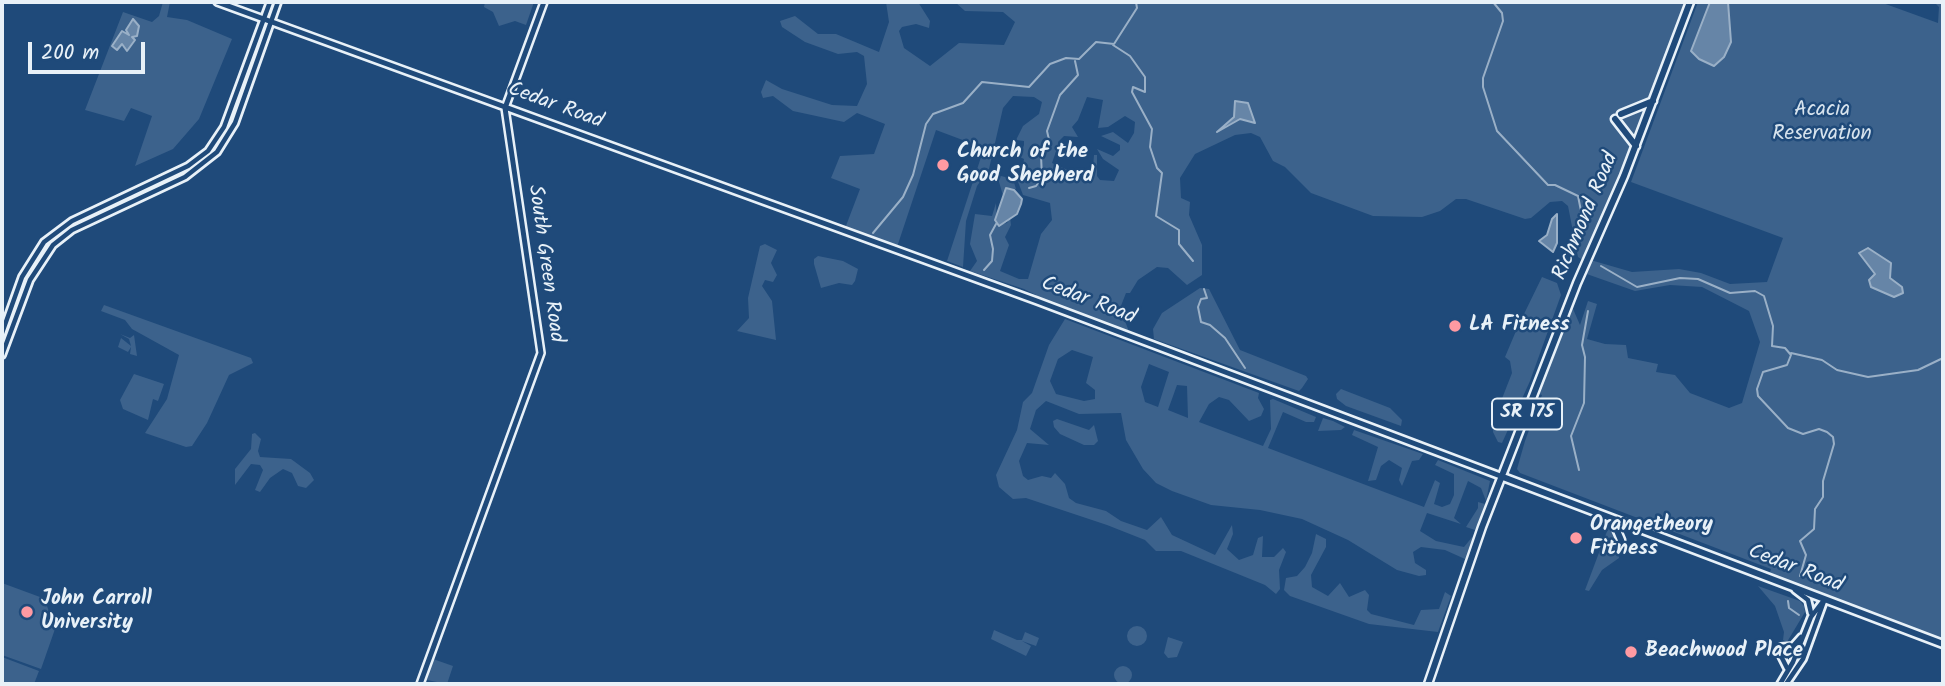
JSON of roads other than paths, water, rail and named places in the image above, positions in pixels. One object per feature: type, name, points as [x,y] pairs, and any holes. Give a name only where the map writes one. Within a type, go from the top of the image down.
[{"type":"main road","name":"Cedar Road","points":[[218,2],[1035,300],[1943,644]]},
{"type":"main road","name":"South Green Road","points":[[420,684],[541,354],[505,108],[544,2]]},
{"type":"main road","name":"Richmond Road","points":[[1427,684],[1577,283],[1636,146],[1689,2]]},
{"type":"main road","points":[[1636,146],[1618,116],[1653,100]]},
{"type":"main road","points":[[1611,517],[1621,540]]},
{"type":"street","points":[[2,333],[29,263],[44,242],[72,221],[188,166],[208,151],[224,127],[270,2]]},
{"type":"street","points":[[2,355],[30,279],[53,245],[72,230],[185,177],[217,152],[235,123],[278,2]]},
{"type":"street","points":[[1790,586],[1808,600],[1811,617]]},
{"type":"street","points":[[1780,684],[1811,617],[1824,600]]},
{"type":"street","points":[[1786,684],[1803,659],[1824,600]]},
{"type":"street","points":[[1781,647],[1795,645],[1803,634]]},
{"type":"street","points":[[1780,654],[1787,665],[1786,673]]},
{"type":"waterway","points":[[873,233],[903,197],[913,175],[926,124],[933,114],[963,103],[982,82],[1029,87],[1050,64],[1066,58],[1079,59],[1096,42],[1114,44],[1137,8],[1136,2]]},
{"type":"waterway","points":[[1493,2],[1502,13],[1503,21],[1483,78],[1483,87],[1497,131],[1548,185],[1555,185],[1578,196],[1581,211],[1577,232]]},
{"type":"waterway","points":[[1113,45],[1130,56],[1145,77],[1145,92],[1133,87],[1132,92],[1152,129],[1150,147],[1157,168],[1162,173],[1156,216],[1179,230],[1179,244],[1193,261]]},
{"type":"waterway","points":[[1029,188],[1036,186],[1042,178],[1041,155],[1050,144],[1047,131],[1060,95],[1078,75],[1075,61]]},
{"type":"waterway","points":[[984,270],[992,261],[990,235],[996,224]]},
{"type":"waterway","points":[[1601,266],[1637,287],[1680,278],[1698,279],[1730,293],[1755,291],[1764,296],[1773,326],[1772,346],[1785,348],[1791,355],[1787,365],[1763,372],[1757,389],[1758,396],[1788,428],[1803,434],[1819,429],[1833,437],[1834,444],[1823,481],[1823,497],[1815,509],[1814,529],[1800,541],[1806,555],[1800,576]]},
{"type":"waterway","points":[[1204,289],[1207,298],[1201,299],[1198,307],[1201,322],[1210,325],[1225,338],[1245,368]]},
{"type":"waterway","points":[[1579,470],[1571,436],[1584,403],[1585,357],[1582,345],[1588,311]]},
{"type":"waterway","points":[[1791,353],[1822,360],[1837,370],[1868,377],[1918,370],[1943,358]]},
{"type":"waterway","points":[[1788,601],[1789,608],[1799,615]]},
{"type":"place","name":"Church of the Good Shepherd","points":[[943,165]]},
{"type":"place","name":"LA Fitness","points":[[1455,326]]},
{"type":"place","name":"Orangetheory Fitness","points":[[1576,538]]},
{"type":"place","name":"John Carroll University","points":[[27,612]]},
{"type":"place","name":"Beachwood Place","points":[[1631,652]]},
{"type":"park label","name":"Acacia Reservation","points":[[1822,123]]}]
